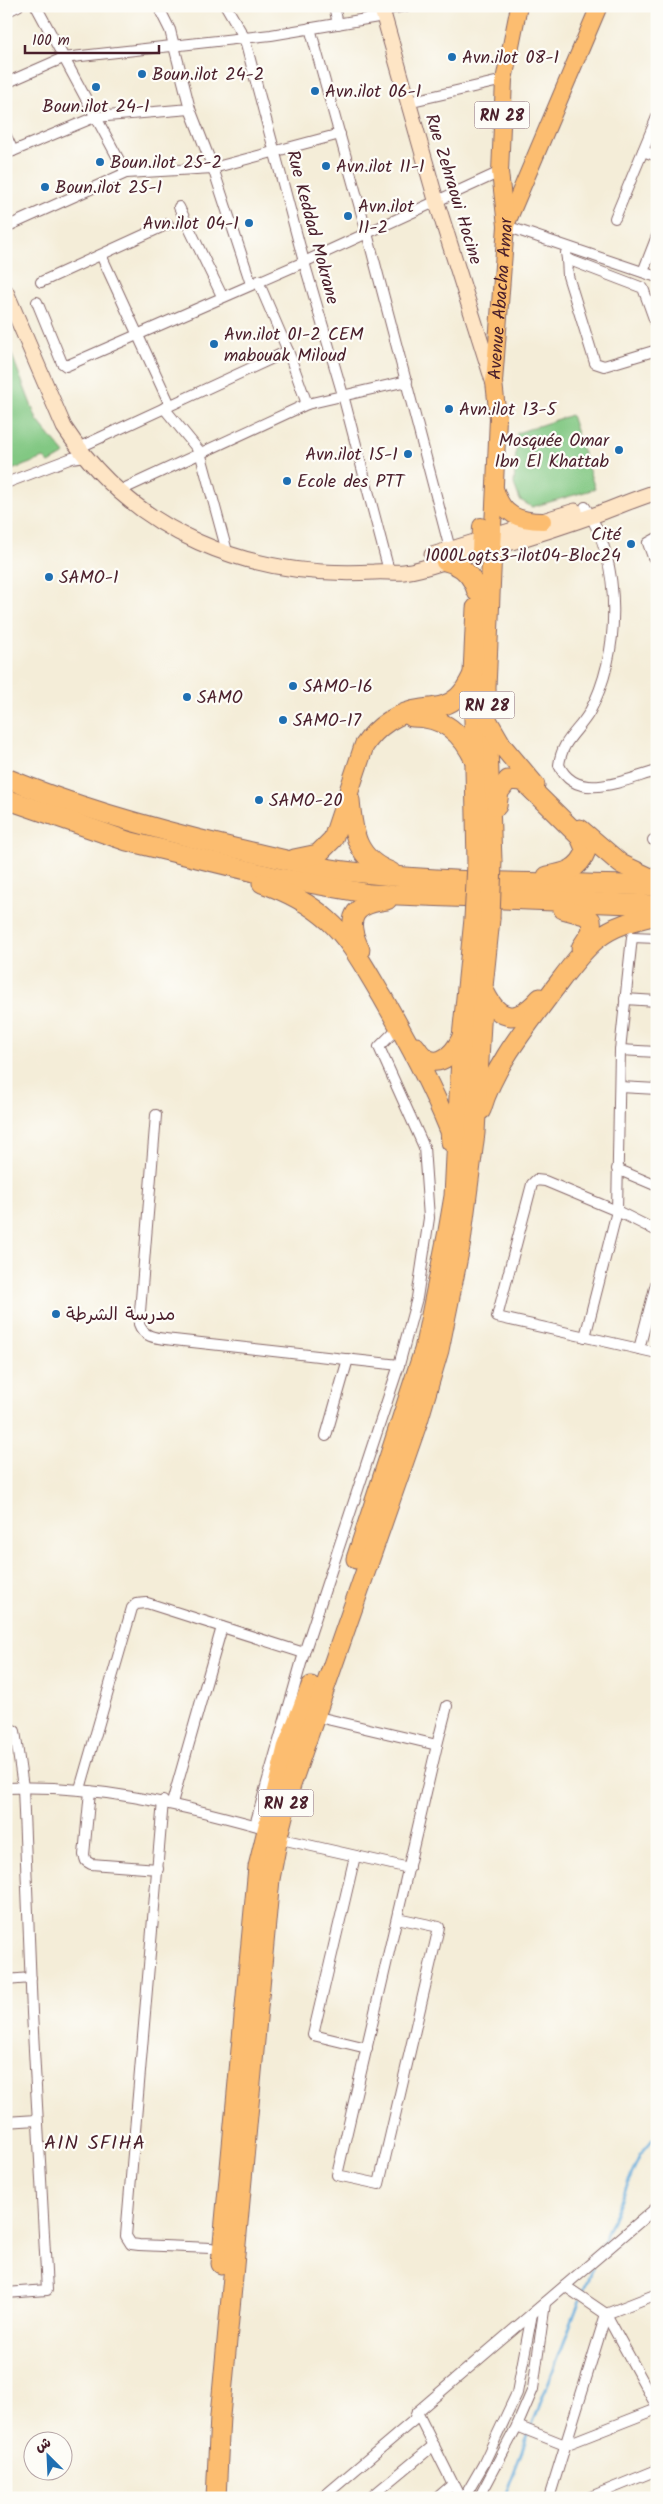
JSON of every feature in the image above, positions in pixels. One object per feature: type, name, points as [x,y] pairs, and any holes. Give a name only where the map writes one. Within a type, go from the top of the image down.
[{"type":"highway","points":[[485,863],[476,764],[473,673],[477,592],[486,544]]},
{"type":"highway","name":"Avenue Abacha Amar","points":[[485,863],[493,834],[487,718],[486,544]]},
{"type":"highway","points":[[447,555],[453,563],[466,571],[475,584],[477,592]]},
{"type":"highway","points":[[285,860],[308,858],[326,848],[338,828],[364,746],[381,725],[398,717],[449,703],[464,692],[473,673]]},
{"type":"highway","points":[[398,717],[423,717],[448,726],[461,737],[476,764]]},
{"type":"highway","points":[[487,718],[503,748],[514,762],[572,822],[621,864],[657,881]]},
{"type":"highway","points":[[6,778],[57,798],[185,836],[285,860],[361,873],[404,877],[657,886]]},
{"type":"highway","points":[[493,834],[499,792],[508,780],[515,779],[523,781],[580,837],[584,844],[586,851],[583,860],[572,870],[513,881]]},
{"type":"highway","points":[[350,794],[352,821],[358,845],[375,865],[404,877]]},
{"type":"highway","points":[[6,799],[127,842],[217,864],[370,894],[657,904]]},
{"type":"highway","name":"RN 28","points":[[216,2498],[220,2416],[268,1898],[266,1831],[291,1785],[418,1421],[439,1350],[461,1242],[475,1133],[483,987],[482,919],[485,863]]},
{"type":"highway","points":[[217,864],[278,888],[312,907],[330,921],[367,972],[424,1072],[450,1132],[456,1170]]},
{"type":"highway","points":[[426,896],[366,904],[352,918],[353,932],[360,951],[424,1058],[436,1062],[448,1057],[462,1037]]},
{"type":"highway","points":[[483,987],[489,1002],[500,1013],[514,1015],[524,1012],[532,1006],[557,978],[592,931],[593,924],[585,915],[508,899]]},
{"type":"highway","points":[[475,1133],[485,1097],[506,1058],[528,1024],[582,953],[597,939],[612,929],[632,921],[657,915]]},
{"type":"highway","points":[[456,1170],[462,1037],[482,919]]},
{"type":"highway","name":"RN 28","points":[[204,2498],[206,2434],[258,1867],[287,1748],[326,1647],[424,1350],[448,1231],[456,1170]]},
{"type":"main road","name":"Avenue Abacha Amar","points":[[486,544],[494,487],[498,418],[494,382],[506,226],[500,172],[504,80],[520,6]]},
{"type":"main road","points":[[506,226],[599,6]]},
{"type":"main road","name":"Rue Zehraoui Hocine","points":[[382,11],[436,200],[494,382]]},
{"type":"main road","points":[[6,292],[64,427],[81,452],[119,491],[161,523],[228,555],[278,568],[306,572],[340,574],[404,572],[447,555],[657,492]]},
{"type":"main road","points":[[486,544],[489,411],[494,382]]},
{"type":"main road","points":[[494,487],[498,500],[511,516],[520,520],[543,521]]},
{"type":"main road","points":[[486,544],[543,521],[588,512]]},
{"type":"street","points":[[6,12],[18,6]]},
{"type":"street","points":[[36,6],[126,174]]},
{"type":"street","points":[[158,6],[170,30],[190,109],[254,283],[288,351],[307,404]]},
{"type":"street","name":"Rue Keddad Mokrane","points":[[226,6],[244,38],[304,262],[343,395],[389,571]]},
{"type":"street","points":[[334,6],[338,24]]},
{"type":"street","points":[[6,83],[63,58],[244,38],[338,24],[406,6]]},
{"type":"street","points":[[310,28],[407,381],[447,555]]},
{"type":"street","points":[[408,102],[504,80]]},
{"type":"street","points":[[6,136],[10,153],[95,117],[190,109]]},
{"type":"street","points":[[616,218],[657,117]]},
{"type":"street","points":[[6,227],[126,174],[213,168],[340,134]]},
{"type":"street","points":[[643,152],[657,156]]},
{"type":"street","points":[[37,302],[62,363],[66,366],[138,336],[222,296],[304,262],[500,172]]},
{"type":"street","points":[[179,207],[222,296]]},
{"type":"street","points":[[41,282],[168,224]]},
{"type":"street","points":[[506,226],[657,277]]},
{"type":"street","points":[[643,272],[657,236]]},
{"type":"street","points":[[565,245],[568,276],[596,364],[604,366],[657,350]]},
{"type":"street","points":[[102,255],[167,407],[200,452],[228,555]]},
{"type":"street","points":[[567,258],[643,288],[657,327]]},
{"type":"street","points":[[6,483],[72,458],[167,407],[288,351]]},
{"type":"street","points":[[119,491],[307,404],[407,381]]},
{"type":"street","points":[[588,512],[604,548],[612,584],[613,611],[610,648],[601,682],[588,714],[562,748],[559,765],[568,780],[578,786],[591,788],[657,771]]},
{"type":"street","points":[[652,557],[648,543],[657,538]]},
{"type":"street","points":[[585,1337],[617,1211],[620,1050],[632,937],[657,938]]},
{"type":"street","points":[[625,999],[657,1001]]},
{"type":"street","points":[[266,1831],[304,1653],[399,1365],[417,1298],[429,1218],[424,1147],[379,1048],[392,1037],[399,1026]]},
{"type":"street","points":[[620,1050],[657,1052]]},
{"type":"street","points":[[620,1087],[657,1089]]},
{"type":"street","points":[[156,1115],[139,1324],[142,1333],[147,1336],[174,1340],[399,1365]]},
{"type":"street","points":[[617,1169],[657,1186]]},
{"type":"street","points":[[657,1231],[617,1211],[545,1181],[536,1180],[532,1184],[497,1317],[657,1353]]},
{"type":"street","points":[[640,1349],[657,1280]]},
{"type":"street","points":[[326,1436],[348,1359]]},
{"type":"street","points":[[158,1868],[91,1864],[86,1861],[84,1855],[85,1790],[132,1608],[136,1604],[147,1603],[304,1653]]},
{"type":"street","points":[[212,2248],[131,2244],[126,2236],[158,1868],[167,1802],[222,1627]]},
{"type":"street","points":[[397,1918],[440,1927],[379,2184],[337,2175],[437,1745],[447,1706]]},
{"type":"street","points":[[314,1716],[437,1745]]},
{"type":"street","points":[[6,1726],[15,1732],[23,1787],[37,2120],[47,2290],[6,2293]]},
{"type":"street","points":[[6,1788],[85,1790],[167,1802],[355,1856],[409,1868]]},
{"type":"street","points":[[355,1856],[313,2035],[367,2048]]},
{"type":"street","points":[[6,1980],[31,1978]]},
{"type":"street","points":[[6,2122],[37,2120]]},
{"type":"street","points":[[322,2498],[414,2420],[417,2412],[657,2207]]},
{"type":"street","points":[[517,2426],[565,2445],[657,2408],[606,2314],[565,2286]]},
{"type":"street","points":[[606,2314],[657,2294]]},
{"type":"street","points":[[479,2498],[517,2426],[533,2389],[545,2303]]},
{"type":"street","points":[[464,2498],[483,2465],[517,2393],[532,2314]]},
{"type":"street","points":[[549,2498],[606,2314]]},
{"type":"street","points":[[417,2412],[460,2498]]},
{"type":"street","points":[[370,2498],[434,2445]]},
{"type":"street","points":[[588,2498],[657,2470]]},
{"type":"street","points":[[437,2498],[453,2484]]},
{"type":"green space","points":[[6,340],[37,420],[65,454],[49,463],[44,458],[6,472]]},
{"type":"green space","points":[[571,415],[595,489],[532,507],[520,500],[514,484],[517,433]]},
{"type":"waterway","points":[[599,2251],[640,2155],[657,2134]]},
{"type":"waterway","points":[[582,2295],[592,2268]]},
{"type":"waterway","points":[[531,2428],[580,2300]]},
{"type":"waterway","points":[[504,2498],[529,2433]]},
{"type":"place","name":"Avn.ilot 08-1","points":[[452,57]]},
{"type":"place","name":"Boun.ilot 24-2","points":[[142,74]]},
{"type":"place","name":"Boun.ilot 24-1","points":[[96,87]]},
{"type":"place","name":"Avn.ilot 06-1","points":[[315,91]]},
{"type":"place","name":"Boun.ilot 25-2","points":[[100,162]]},
{"type":"place","name":"Avn.ilot 11-1","points":[[326,166]]},
{"type":"place","name":"Boun.ilot 25-1","points":[[45,187]]},
{"type":"place","name":"Avn.ilot 11-2","points":[[348,216]]},
{"type":"place","name":"Avn.ilot 04-1","points":[[249,223]]},
{"type":"place","name":"Avn.ilot 01-2 CEM mabouak Miloud","points":[[214,344]]},
{"type":"place","name":"Avn.ilot 13-5","points":[[449,409]]},
{"type":"place","name":"Mosquée Omar Ibn El Khattab","points":[[619,450]]},
{"type":"place","name":"Avn.ilot 15-1","points":[[408,454]]},
{"type":"place","name":"Ecole des PTT","points":[[287,481]]},
{"type":"place","name":"Cité 1000Logts3-ilot04-Bloc24","points":[[631,544]]},
{"type":"place","name":"SAMO-1","points":[[49,577]]},
{"type":"place","name":"SAMO-16","points":[[293,686]]},
{"type":"place","name":"SAMO","points":[[187,697]]},
{"type":"place","name":"SAMO-17","points":[[283,720]]},
{"type":"place","name":"SAMO-20","points":[[259,800]]},
{"type":"place","name":"مدرسة الشرطة","points":[[56,1314]]},
{"type":"district","name":"AIN SFIHA","points":[[95,2142]]}]
